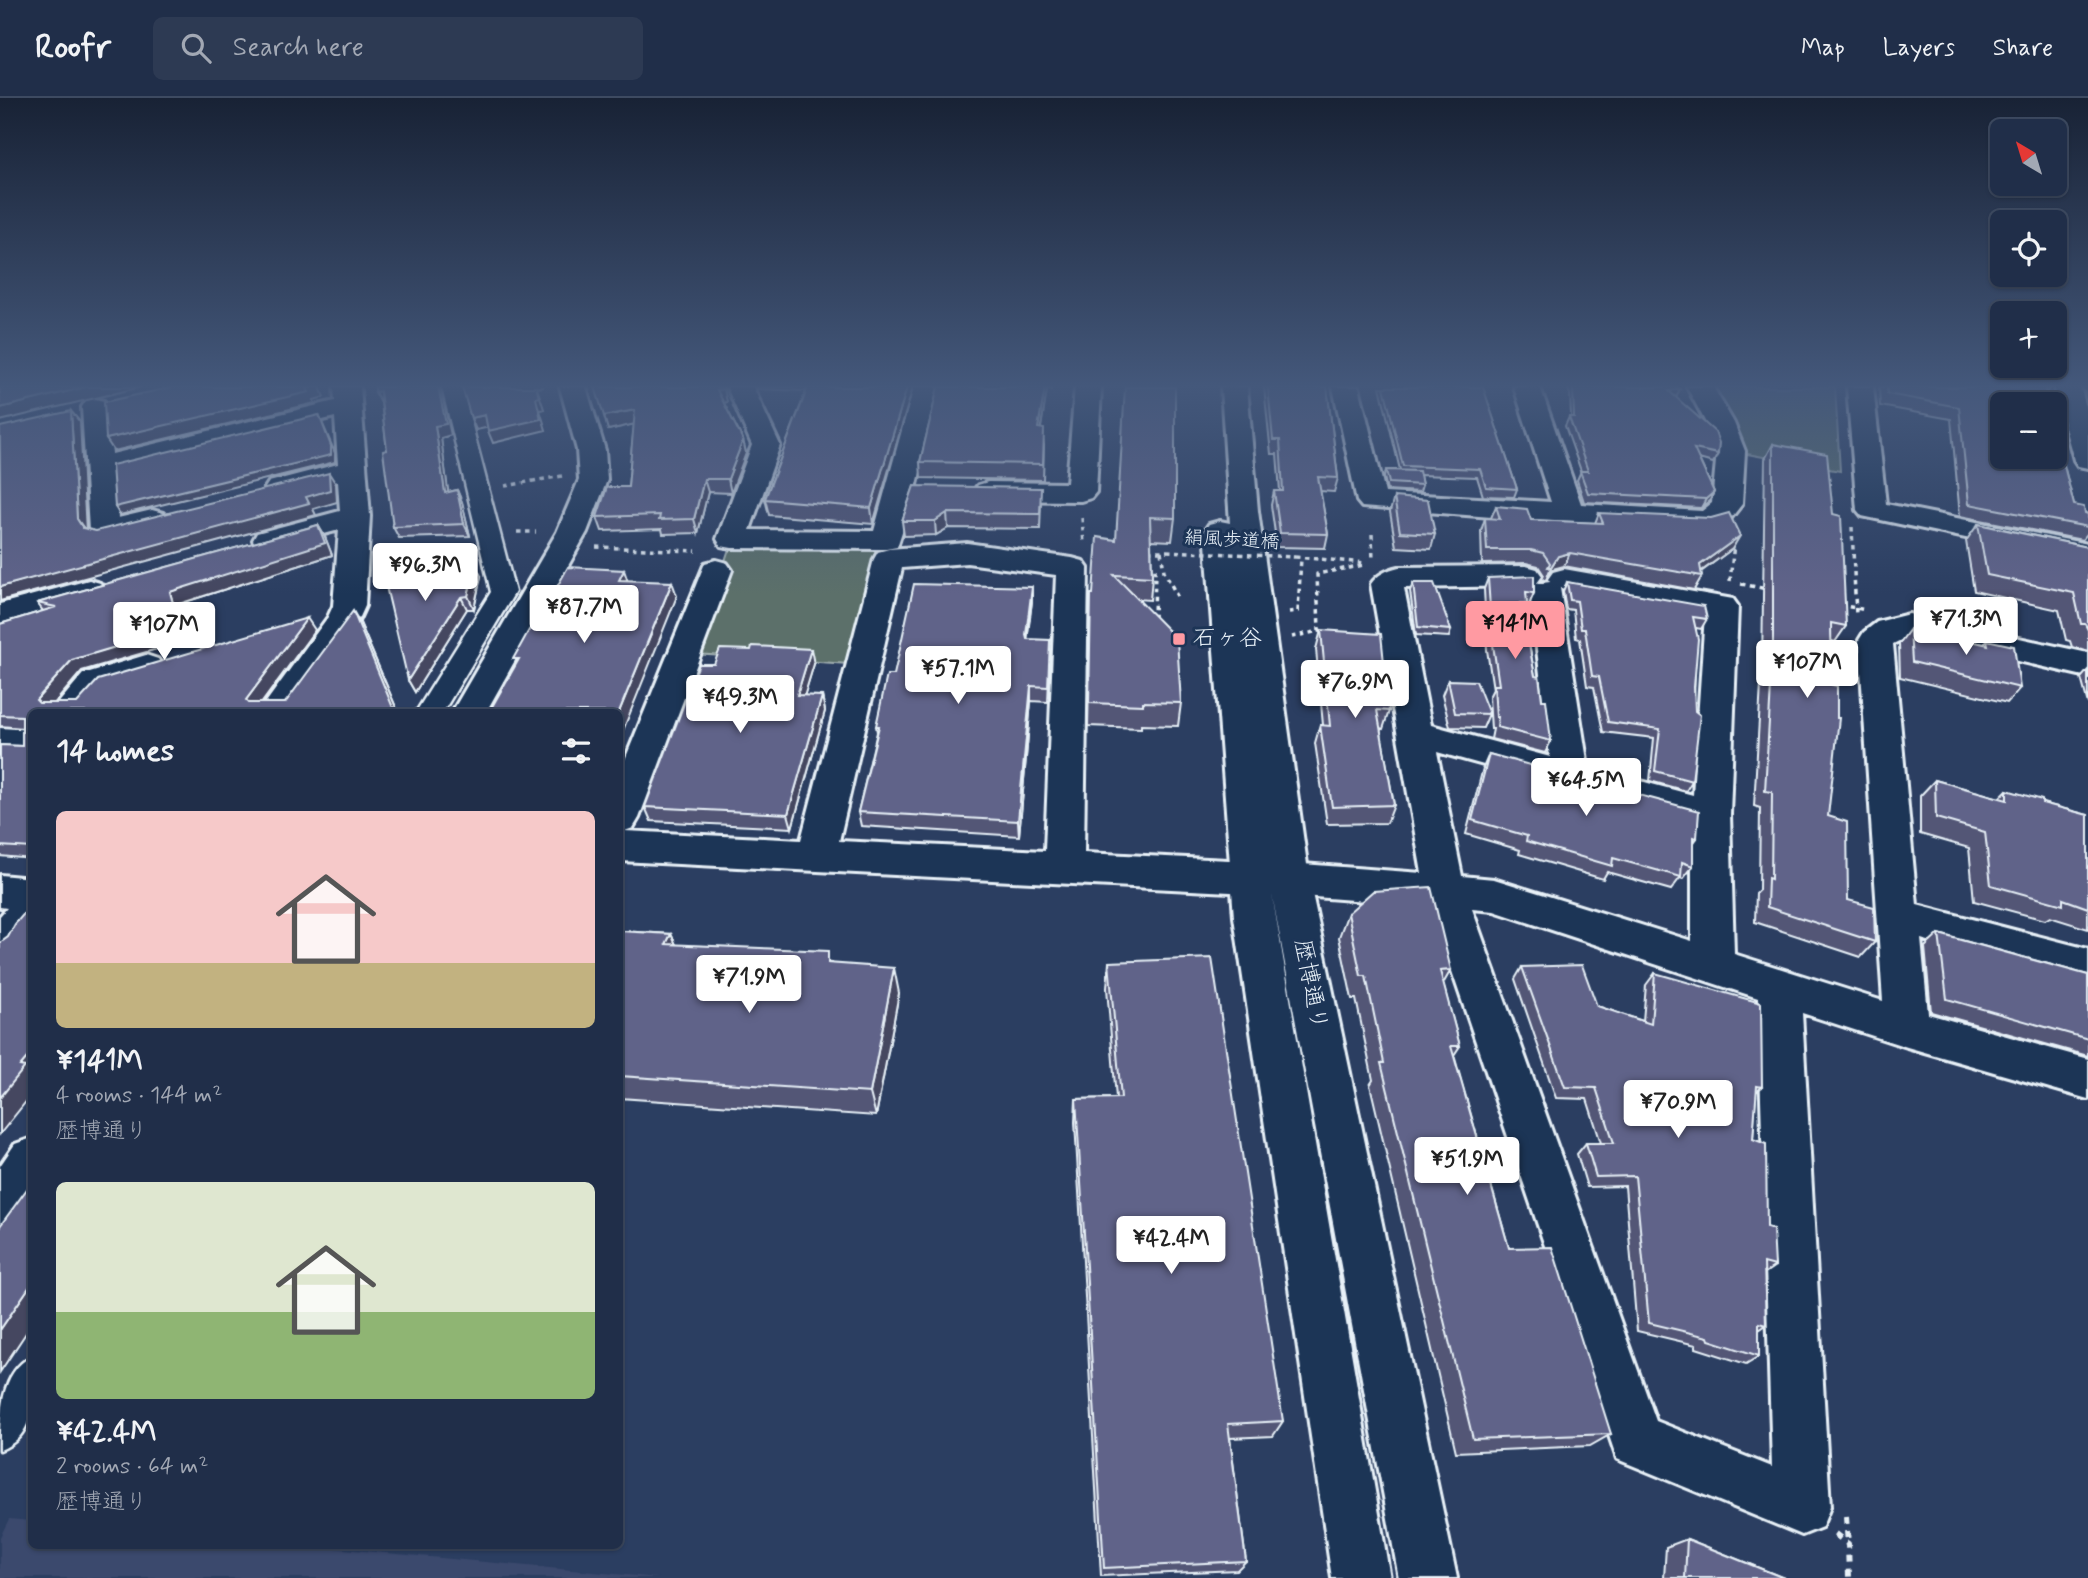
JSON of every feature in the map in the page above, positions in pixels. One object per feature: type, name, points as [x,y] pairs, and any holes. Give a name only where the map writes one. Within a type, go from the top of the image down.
[{"type":"street","points":[[99,456],[104,531],[183,511]]},
{"type":"street","points":[[100,465],[132,456]]},
{"type":"street","points":[[278,709],[343,620],[349,606],[355,516],[352,456]]},
{"type":"street","points":[[431,709],[503,592],[469,456]]},
{"type":"street","points":[[470,709],[572,532],[593,480],[591,456]]},
{"type":"street","points":[[761,456],[732,539],[886,540],[930,489],[929,456]]},
{"type":"street","points":[[930,489],[1081,492],[1083,456]]},
{"type":"street","name":"歴博通り","points":[[1217,456],[1269,878],[1361,1578]]},
{"type":"street","name":"歴博通り","points":[[1239,456],[1269,878],[1427,1578]]},
{"type":"street","points":[[1362,456],[1372,501],[1372,534]]},
{"type":"street","points":[[1550,456],[1570,514]]},
{"type":"street","points":[[1372,501],[1704,520],[1717,516],[1727,504],[1731,456]]},
{"type":"street","points":[[1867,456],[1872,510],[2088,554]]},
{"type":"street","points":[[248,495],[353,469]]},
{"type":"street","points":[[236,549],[355,516]]},
{"type":"street","points":[[816,855],[889,559],[967,553],[1072,568],[1064,868]]},
{"type":"street","points":[[623,809],[708,561]]},
{"type":"street","points":[[1713,967],[1711,814],[1722,606],[1545,582],[1386,570],[1445,890],[1636,1440],[1802,1507],[1779,988]]},
{"type":"street","points":[[0,615],[118,582]]},
{"type":"street","points":[[1545,582],[1572,776]]},
{"type":"street","points":[[309,618],[349,606]]},
{"type":"street","points":[[1907,1028],[1876,639],[1889,630],[1909,625],[2088,665]]},
{"type":"street","points":[[71,709],[95,682],[175,658]]},
{"type":"street","points":[[1417,734],[1711,814]]},
{"type":"street","points":[[0,741],[28,743]]},
{"type":"street","points":[[623,846],[1269,878],[1494,895],[1907,1028],[2088,1079]]},
{"type":"street","points":[[0,891],[28,894]]},
{"type":"street","points":[[0,946],[28,912]]},
{"type":"street","points":[[1896,916],[2088,967]]},
{"type":"street","points":[[0,1207],[28,1166]]},
{"type":"street","points":[[0,1429],[28,1383]]},
{"type":"path","points":[[478,491],[569,474]]},
{"type":"path","points":[[1717,516],[1727,522],[1735,533],[1730,581],[1767,590]]},
{"type":"path","points":[[1852,525],[1855,608]]},
{"type":"path","points":[[1292,637],[1319,631],[1317,574],[1386,570],[1372,534]]},
{"type":"path","points":[[583,546],[708,561]]},
{"type":"path","points":[[1076,548],[1084,549]]},
{"type":"path","name":"絹風歩道橋","points":[[1135,550],[1298,558],[1386,570]]},
{"type":"path","points":[[1161,551],[1164,571],[1177,596]]},
{"type":"path","points":[[1288,612],[1298,611],[1298,558]]},
{"type":"path","points":[[1143,565],[1155,568],[1154,635]]},
{"type":"path","points":[[1155,571],[1164,571]]},
{"type":"path","points":[[1830,603],[1884,612],[1909,625]]},
{"type":"shaded area","points":[[9,1519],[28,1521],[28,1549],[342,1549],[659,1578],[0,1578],[0,1537]]},
{"type":"green space","points":[[1759,456],[1839,456],[1840,471]]},
{"type":"green space","points":[[742,546],[870,547],[881,557],[849,664],[694,654],[728,552]]},
{"type":"building","points":[[0,456],[74,456],[77,519],[83,528],[96,531],[329,473],[330,490],[306,497],[309,503],[0,587]]},
{"type":"building","points":[[149,456],[327,456],[115,507],[112,465]]},
{"type":"building","points":[[384,456],[439,456],[445,493],[457,490],[464,524],[393,527]]},
{"type":"building","points":[[631,456],[737,456],[728,479],[704,479],[694,519],[659,520],[660,515],[597,517],[607,487],[628,487]]},
{"type":"building","points":[[781,456],[886,456],[871,508],[765,499]]},
{"type":"building","points":[[921,456],[1043,456],[1043,464],[920,462]]},
{"type":"building","points":[[1121,456],[1175,456],[1175,518],[1150,517],[1152,577],[1114,575],[1177,639],[1181,703],[1089,703],[1091,594],[1097,537],[1116,540]]},
{"type":"building","points":[[1281,456],[1335,456],[1338,478],[1318,477],[1328,534],[1280,533],[1274,491],[1283,491]]},
{"type":"building","points":[[1401,456],[1506,456],[1517,489],[1486,487],[1480,469],[1403,466]]},
{"type":"building","points":[[1583,456],[1697,456],[1714,492],[1706,499],[1588,493],[1580,471],[1588,471]]},
{"type":"building","points":[[1773,456],[1827,456],[1833,514],[1841,516],[1846,626],[1831,623],[1832,685],[1837,686],[1839,718],[1828,816],[1847,822],[1848,900],[1874,907],[1875,942],[1767,907],[1768,878],[1771,879],[1772,792],[1765,791],[1773,651]]},
{"type":"building","points":[[1964,456],[1990,456],[1990,469],[2065,469],[2074,505],[2084,507],[2085,513],[2088,514],[2088,527],[1969,504]]},
{"type":"building","points":[[1386,470],[1419,471],[1422,485],[1389,483]]},
{"type":"building","points":[[914,486],[1041,488],[1040,514],[947,513],[935,521],[902,521]]},
{"type":"building","points":[[1394,497],[1428,500],[1435,534],[1400,532]]},
{"type":"building","points":[[1496,506],[1527,509],[1531,520],[1603,523],[1599,513],[1711,518],[1729,513],[1740,536],[1700,565],[1702,576],[1570,553],[1558,556],[1551,567],[1548,567],[1550,563],[1543,553],[1531,550],[1487,550],[1485,518],[1500,519]]},
{"type":"building","points":[[1978,524],[2088,547],[2088,630],[2085,624],[2081,624],[2074,593],[1987,575]]},
{"type":"building","points":[[318,525],[325,543],[170,592],[179,626],[203,621],[72,660],[36,700],[39,703],[77,703],[98,680],[307,618],[246,700],[249,703],[285,703],[353,611],[394,709],[28,709],[28,848],[0,846],[0,745],[22,746],[22,716],[0,715],[0,624],[56,607],[37,603]]},
{"type":"building","points":[[397,559],[475,564],[468,596],[461,597],[408,680],[384,578],[399,574]]},
{"type":"building","points":[[568,567],[624,570],[619,580],[672,582],[620,709],[491,709],[519,659],[513,659],[548,596],[552,596]]},
{"type":"building","points":[[1534,576],[1534,593],[1526,592],[1527,603],[1521,603],[1535,676],[1539,677],[1542,700],[1546,700],[1551,741],[1497,727],[1494,685],[1499,685],[1492,638],[1488,578]]},
{"type":"building","points":[[1567,582],[1704,606],[1707,619],[1693,617],[1698,639],[1695,711],[1700,715],[1692,781],[1655,771],[1660,729],[1608,722],[1599,677],[1592,676],[1585,629],[1581,629],[1577,601],[1570,600]]},
{"type":"building","points":[[1413,583],[1434,583],[1451,630],[1418,627]]},
{"type":"building","points":[[914,584],[1032,587],[1026,635],[1027,639],[1050,640],[1048,687],[1031,686],[1018,821],[858,812],[879,726],[876,726],[887,675],[894,675]]},
{"type":"building","points":[[1910,629],[1988,645],[1987,640],[2014,646],[2020,688],[1912,662]]},
{"type":"building","points":[[1321,630],[1381,634],[1389,711],[1377,710],[1394,805],[1332,807],[1320,725],[1330,726]]},
{"type":"building","points":[[752,646],[811,649],[797,695],[822,696],[788,814],[645,807],[699,664],[714,664],[720,649],[751,650]]},
{"type":"building","points":[[1448,680],[1476,681],[1489,714],[1455,713]]},
{"type":"building","points":[[1489,754],[1556,772],[1623,796],[1624,791],[1699,811],[1697,838],[1693,837],[1693,866],[1682,862],[1681,877],[1613,858],[1612,866],[1526,841],[1527,836],[1472,820]]},
{"type":"building","points":[[1935,780],[2007,800],[2007,790],[2088,815],[2088,908],[2063,899],[2063,905],[1991,885],[1985,832],[1936,818]]},
{"type":"building","points":[[1431,887],[1451,970],[1440,971],[1460,1046],[1451,1046],[1509,1248],[1552,1247],[1611,1434],[1473,1439],[1381,1063],[1384,1063],[1366,976],[1361,976],[1348,913],[1373,891]]},
{"type":"building","points":[[28,910],[28,1057],[20,1066],[25,1067],[0,1098],[0,943],[8,937],[15,924]]},
{"type":"building","points":[[623,931],[671,934],[666,944],[828,951],[828,963],[894,968],[870,1093],[623,1076]]},
{"type":"building","points":[[1939,934],[2088,975],[2088,1039],[1947,999]]},
{"type":"building","points":[[1212,958],[1283,1421],[1228,1424],[1246,1561],[1104,1568],[1076,1099],[1121,1098],[1109,962]]},
{"type":"building","points":[[1582,965],[1597,1006],[1651,1024],[1655,973],[1761,1003],[1762,1087],[1757,1086],[1753,1139],[1766,1144],[1767,1227],[1773,1229],[1775,1266],[1764,1263],[1766,1325],[1759,1323],[1759,1356],[1709,1340],[1708,1337],[1649,1323],[1635,1176],[1596,1177],[1586,1143],[1614,1143],[1596,1088],[1565,1087],[1522,967]]},
{"type":"building","points":[[28,1188],[28,1289],[0,1330],[0,1226]]},
{"type":"building","points":[[1687,1539],[1784,1578],[1685,1578]]},
{"type":"place","name":"石ヶ谷","points":[[1179,639]]}]
